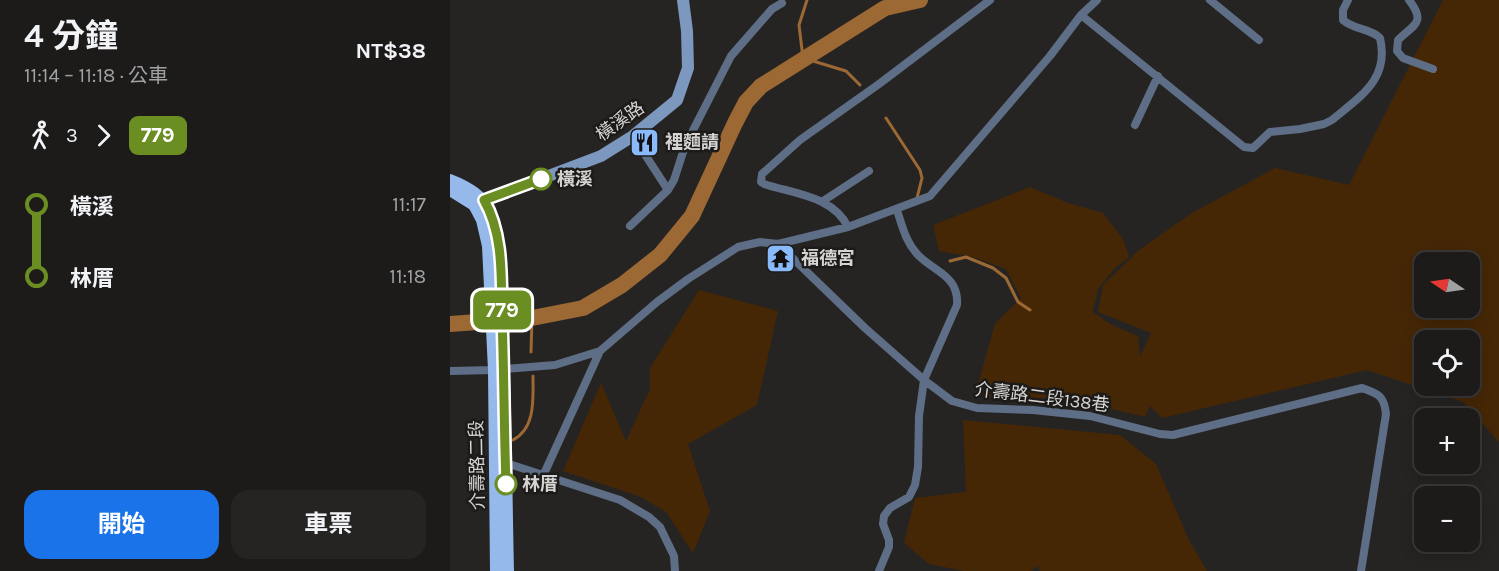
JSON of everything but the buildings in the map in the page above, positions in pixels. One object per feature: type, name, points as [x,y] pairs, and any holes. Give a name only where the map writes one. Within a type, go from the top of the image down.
[{"type":"main road","name":"橫溪路","points":[[479,202],[601,156],[633,136],[677,100],[688,68],[683,0]]},
{"type":"main road","points":[[450,180],[472,190],[479,202]]},
{"type":"main road","points":[[450,190],[479,202]]},
{"type":"main road","name":"介壽路二段","points":[[479,202],[495,261],[500,460],[496,571]]},
{"type":"main road","name":"介壽路二段","points":[[500,460],[508,571]]},
{"type":"street","points":[[848,227],[841,214],[823,201],[764,184],[761,182],[762,174],[800,140],[990,0]]},
{"type":"street","points":[[450,371],[499,364],[564,364],[600,351],[657,302],[738,248],[760,242],[778,244],[848,227],[924,199],[936,192],[1082,15],[1097,0]]},
{"type":"street","points":[[1210,0],[1259,40]]},
{"type":"street","points":[[1082,15],[1244,147],[1253,148],[1270,132],[1292,131],[1332,120],[1371,87],[1380,67],[1382,54],[1380,38],[1370,31],[1354,27],[1343,20],[1343,10],[1348,0]]},
{"type":"street","points":[[1409,0],[1417,12],[1417,23],[1412,30],[1398,40],[1397,51],[1403,58],[1433,69]]},
{"type":"street","points":[[630,226],[668,190],[674,180],[685,146],[731,56],[772,9],[782,3]]},
{"type":"street","points":[[1135,125],[1158,76]]},
{"type":"street","points":[[633,136],[668,190]]},
{"type":"street","points":[[823,201],[868,171]]},
{"type":"street","points":[[879,571],[889,547],[883,524],[884,516],[890,508],[909,497],[917,477],[924,380],[957,305],[946,275],[914,250],[903,232],[897,210]]},
{"type":"street","name":"介壽路二段138巷","points":[[778,244],[865,328],[924,380],[952,401],[977,408],[1033,410],[1090,416],[1160,434],[1173,435],[1362,388],[1377,394],[1385,402],[1386,414],[1361,571]]},
{"type":"street","points":[[543,476],[600,351]]},
{"type":"street","points":[[500,460],[620,500],[649,517],[660,526],[674,556],[675,571]]},
{"type":"shaded area","points":[[1443,0],[1499,0],[1499,442],[1480,421],[1480,408],[1468,408],[1463,402],[1445,396],[1480,396],[1480,330],[1414,330],[1414,386],[1367,370],[1162,418],[1150,406],[1145,417],[1076,400],[975,395],[995,324],[1021,298],[1006,269],[973,257],[939,251],[933,225],[1030,187],[1068,203],[1103,213],[1123,239],[1129,257],[1115,268],[1098,289],[1093,312],[1110,324],[1138,336],[1140,357],[1151,333],[1098,312],[1103,285],[1139,250],[1192,213],[1275,168],[1349,185]]},
{"type":"shaded area","points":[[699,290],[778,311],[757,405],[688,444],[710,511],[693,553],[666,512],[641,497],[563,471],[601,383],[626,441],[650,389],[650,368]]},
{"type":"shaded area","points":[[963,420],[1120,435],[1156,464],[1189,540],[1207,571],[1040,571],[1038,566],[1031,571],[964,571],[929,564],[904,543],[915,498],[966,492]]},
{"type":"waterway","name":"橫溪","points":[[807,0],[799,25],[803,58],[846,71],[860,85]]},
{"type":"waterway","name":"橫溪","points":[[450,324],[532,318],[583,308],[622,285],[660,255],[692,216],[746,102],[761,86],[885,8],[920,0]]},
{"type":"waterway","points":[[886,118],[920,170],[922,178],[917,198]]},
{"type":"waterway","points":[[950,261],[966,257],[993,268],[1006,278],[1018,302],[1030,310]]},
{"type":"waterway","points":[[531,352],[532,318]]},
{"type":"waterway","points":[[513,440],[526,428],[532,412],[533,376]]},
{"type":"bus line","name":"779","points":[[506,484],[500,261],[492,216],[484,200],[541,179]]},
{"type":"place","name":"裡麵請","points":[[644,142]]},
{"type":"place","name":"橫溪","points":[[541,179]]},
{"type":"place","name":"福德宮","points":[[780,258]]},
{"type":"place","name":"林厝","points":[[506,484]]}]
